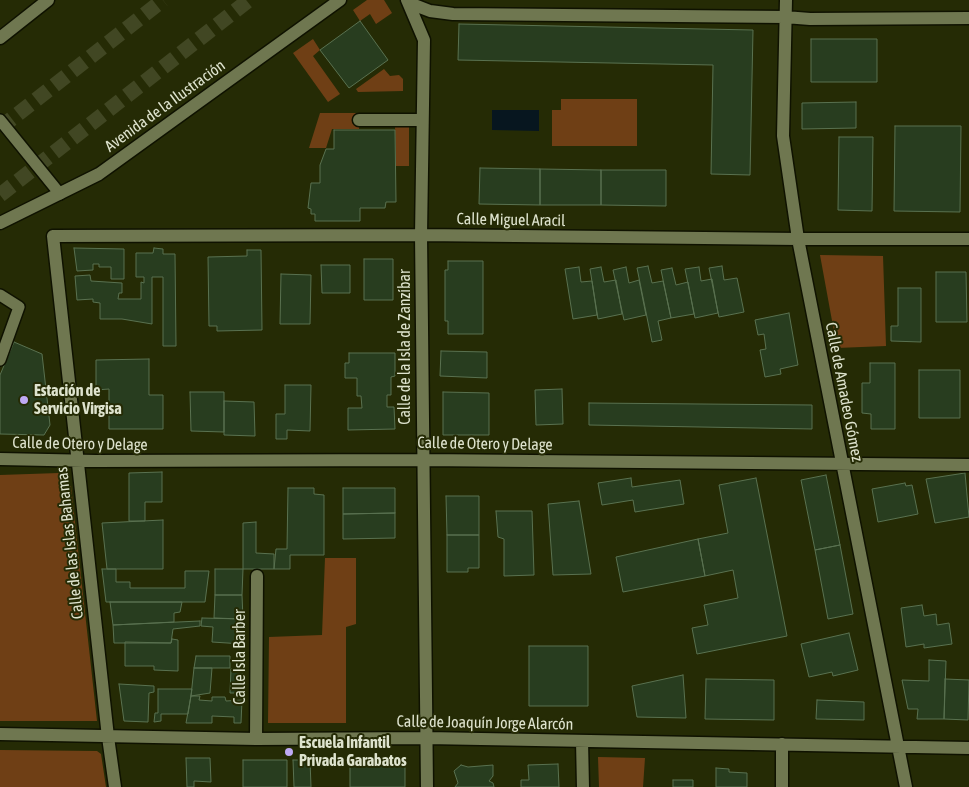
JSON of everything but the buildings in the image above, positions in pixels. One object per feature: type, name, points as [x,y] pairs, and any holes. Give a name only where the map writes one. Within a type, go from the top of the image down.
[{"type":"street","points":[[0,38],[48,0]]},
{"type":"street","name":"Avenida de la Ilustración","points":[[0,223],[99,174],[340,0]]},
{"type":"street","name":"Calle de Amadeo Gómez","points":[[786,0],[783,136],[798,239],[906,787]]},
{"type":"street","points":[[408,1],[430,11],[453,14],[785,17],[810,20],[969,18]]},
{"type":"street","name":"Calle de la Isla de Zanzíbar","points":[[408,1],[424,40],[421,235],[427,787]]},
{"type":"street","points":[[359,120],[422,120]]},
{"type":"street","name":"Calle Miguel Aracil","points":[[53,236],[421,235],[969,239]]},
{"type":"street","name":"Calle de las Islas Bahamas","points":[[53,236],[115,787]]},
{"type":"street","name":"Calle de Otero y Delage","points":[[0,460],[422,460],[969,465]]},
{"type":"street","name":"Calle Isla Barber","points":[[256,739],[257,576]]},
{"type":"street","name":"Calle de Joaquín Jorge Alarcón","points":[[0,734],[256,739],[427,738],[969,748]]},
{"type":"street","points":[[582,741],[583,787]]},
{"type":"street","points":[[782,744],[782,787]]},
{"type":"lane","points":[[0,120],[60,194]]},
{"type":"lane","points":[[0,295],[19,307],[0,360]]},
{"type":"shaded area","points":[[367,0],[384,0],[392,13],[376,24],[370,14],[360,21],[353,10]]},
{"type":"shaded area","points":[[313,39],[320,50],[313,56],[340,94],[328,102],[293,53]]},
{"type":"shaded area","points":[[384,69],[390,76],[399,75],[403,79],[403,91],[358,92],[356,89]]},
{"type":"shaded area","points":[[561,99],[637,99],[637,146],[552,146],[552,110],[561,110]]},
{"type":"shaded area","points":[[320,113],[359,113],[359,129],[332,129],[326,148],[309,148]]},
{"type":"shaded area","points":[[395,126],[409,126],[409,166],[396,166]]},
{"type":"shaded area","points":[[820,255],[883,256],[886,346],[837,348]]},
{"type":"shaded area","points":[[59,473],[64,477],[65,486],[71,486],[97,721],[0,721],[0,475]]},
{"type":"shaded area","points":[[325,558],[356,558],[356,624],[346,627],[346,723],[268,723],[269,637],[322,635]]},
{"type":"shaded area","points":[[0,750],[97,751],[101,754],[106,787],[0,787]]},
{"type":"shaded area","points":[[598,757],[645,758],[643,787],[599,787]]},
{"type":"water","points":[[492,110],[539,110],[539,131],[492,130]]},
{"type":"tunnel","points":[[0,128],[163,0]]},
{"type":"tunnel","points":[[0,195],[249,0]]},
{"type":"place","name":"Estación de Servicio Virgisa","points":[[24,400]]},
{"type":"place","name":"Escuela Infantil Privada Garabatos","points":[[289,752]]}]
